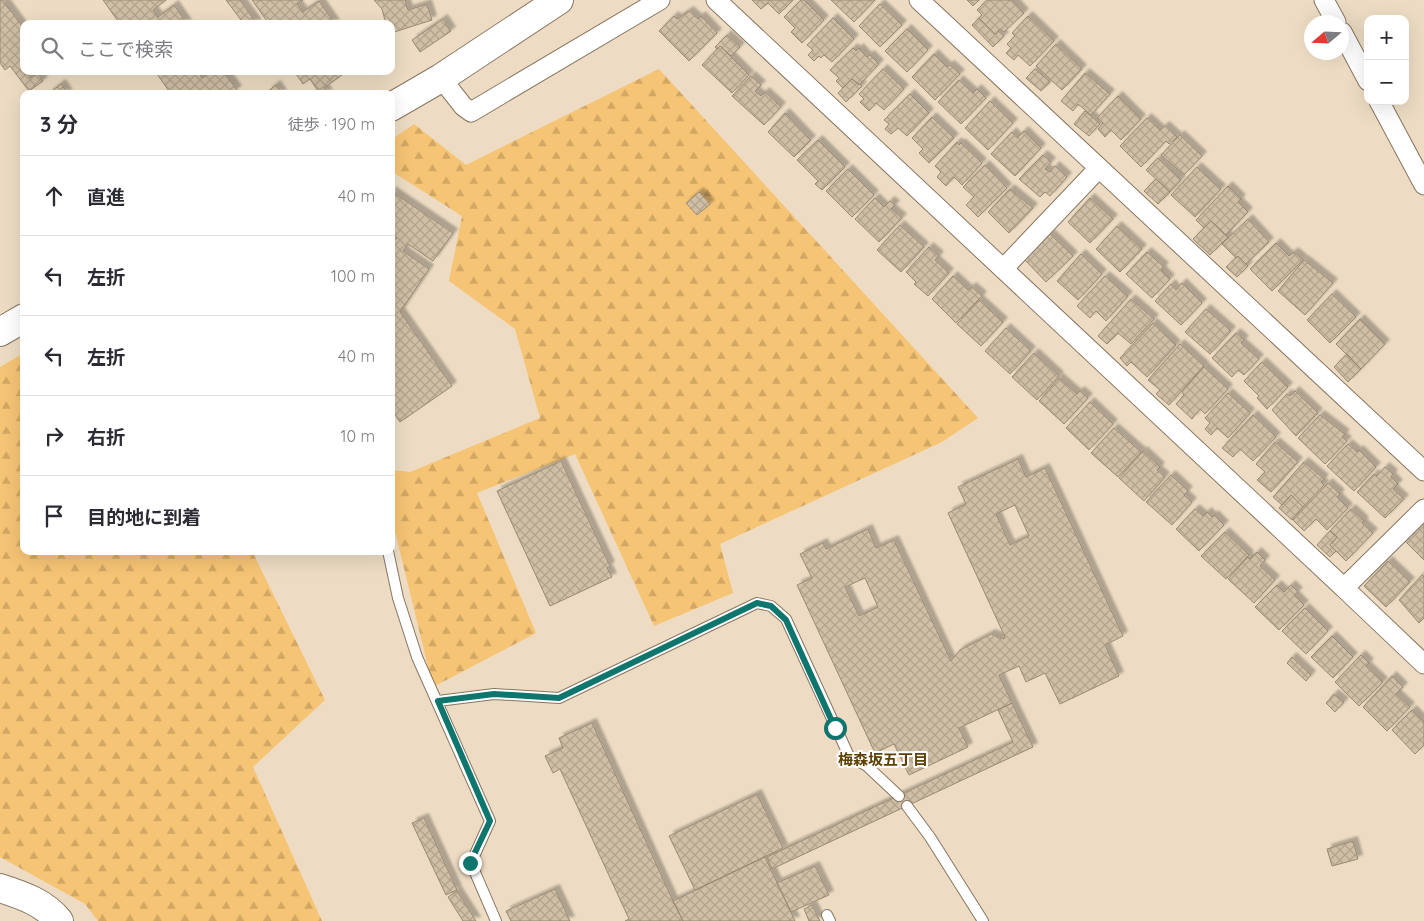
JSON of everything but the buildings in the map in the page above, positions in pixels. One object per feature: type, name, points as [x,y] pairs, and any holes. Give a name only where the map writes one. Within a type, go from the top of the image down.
[{"type":"street","points":[[395,105],[442,78],[560,0]]},
{"type":"street","points":[[442,78],[463,106],[471,112],[660,0]]},
{"type":"street","points":[[716,0],[1424,664]]},
{"type":"street","points":[[919,0],[1098,169],[1424,471]]},
{"type":"street","points":[[1324,0],[1332,15]]},
{"type":"street","points":[[1349,45],[1364,73]]},
{"type":"street","points":[[1381,105],[1424,185]]},
{"type":"street","points":[[1003,269],[1098,169]]},
{"type":"street","points":[[0,332],[20,320]]},
{"type":"street","points":[[1344,588],[1424,509]]},
{"type":"street","points":[[0,888],[36,902],[53,913],[59,921]]},
{"type":"lane","points":[[389,555],[398,598],[417,657],[490,821],[470,863],[496,921]]},
{"type":"lane","points":[[438,701],[494,694],[559,698],[757,603],[771,606],[786,620],[849,756],[867,766],[898,796]]},
{"type":"lane","points":[[907,806],[936,846],[983,921]]},
{"type":"green space","points":[[659,69],[978,418],[942,442],[720,544],[733,593],[654,626],[575,454],[477,493],[536,633],[433,687],[395,531],[395,470],[410,472],[540,418],[515,329],[449,281],[462,216],[395,174],[395,137],[414,124],[466,165]]},
{"type":"green space","points":[[20,355],[20,555],[254,555],[325,700],[253,767],[322,921],[98,921],[85,904],[0,857],[0,367]]},
{"type":"district","name":"梅森坂五丁目","points":[[883,759]]},
{"type":"route","points":[[470,863],[490,821],[438,701],[494,694],[559,698],[757,603],[771,606],[786,620],[835,728]]}]
